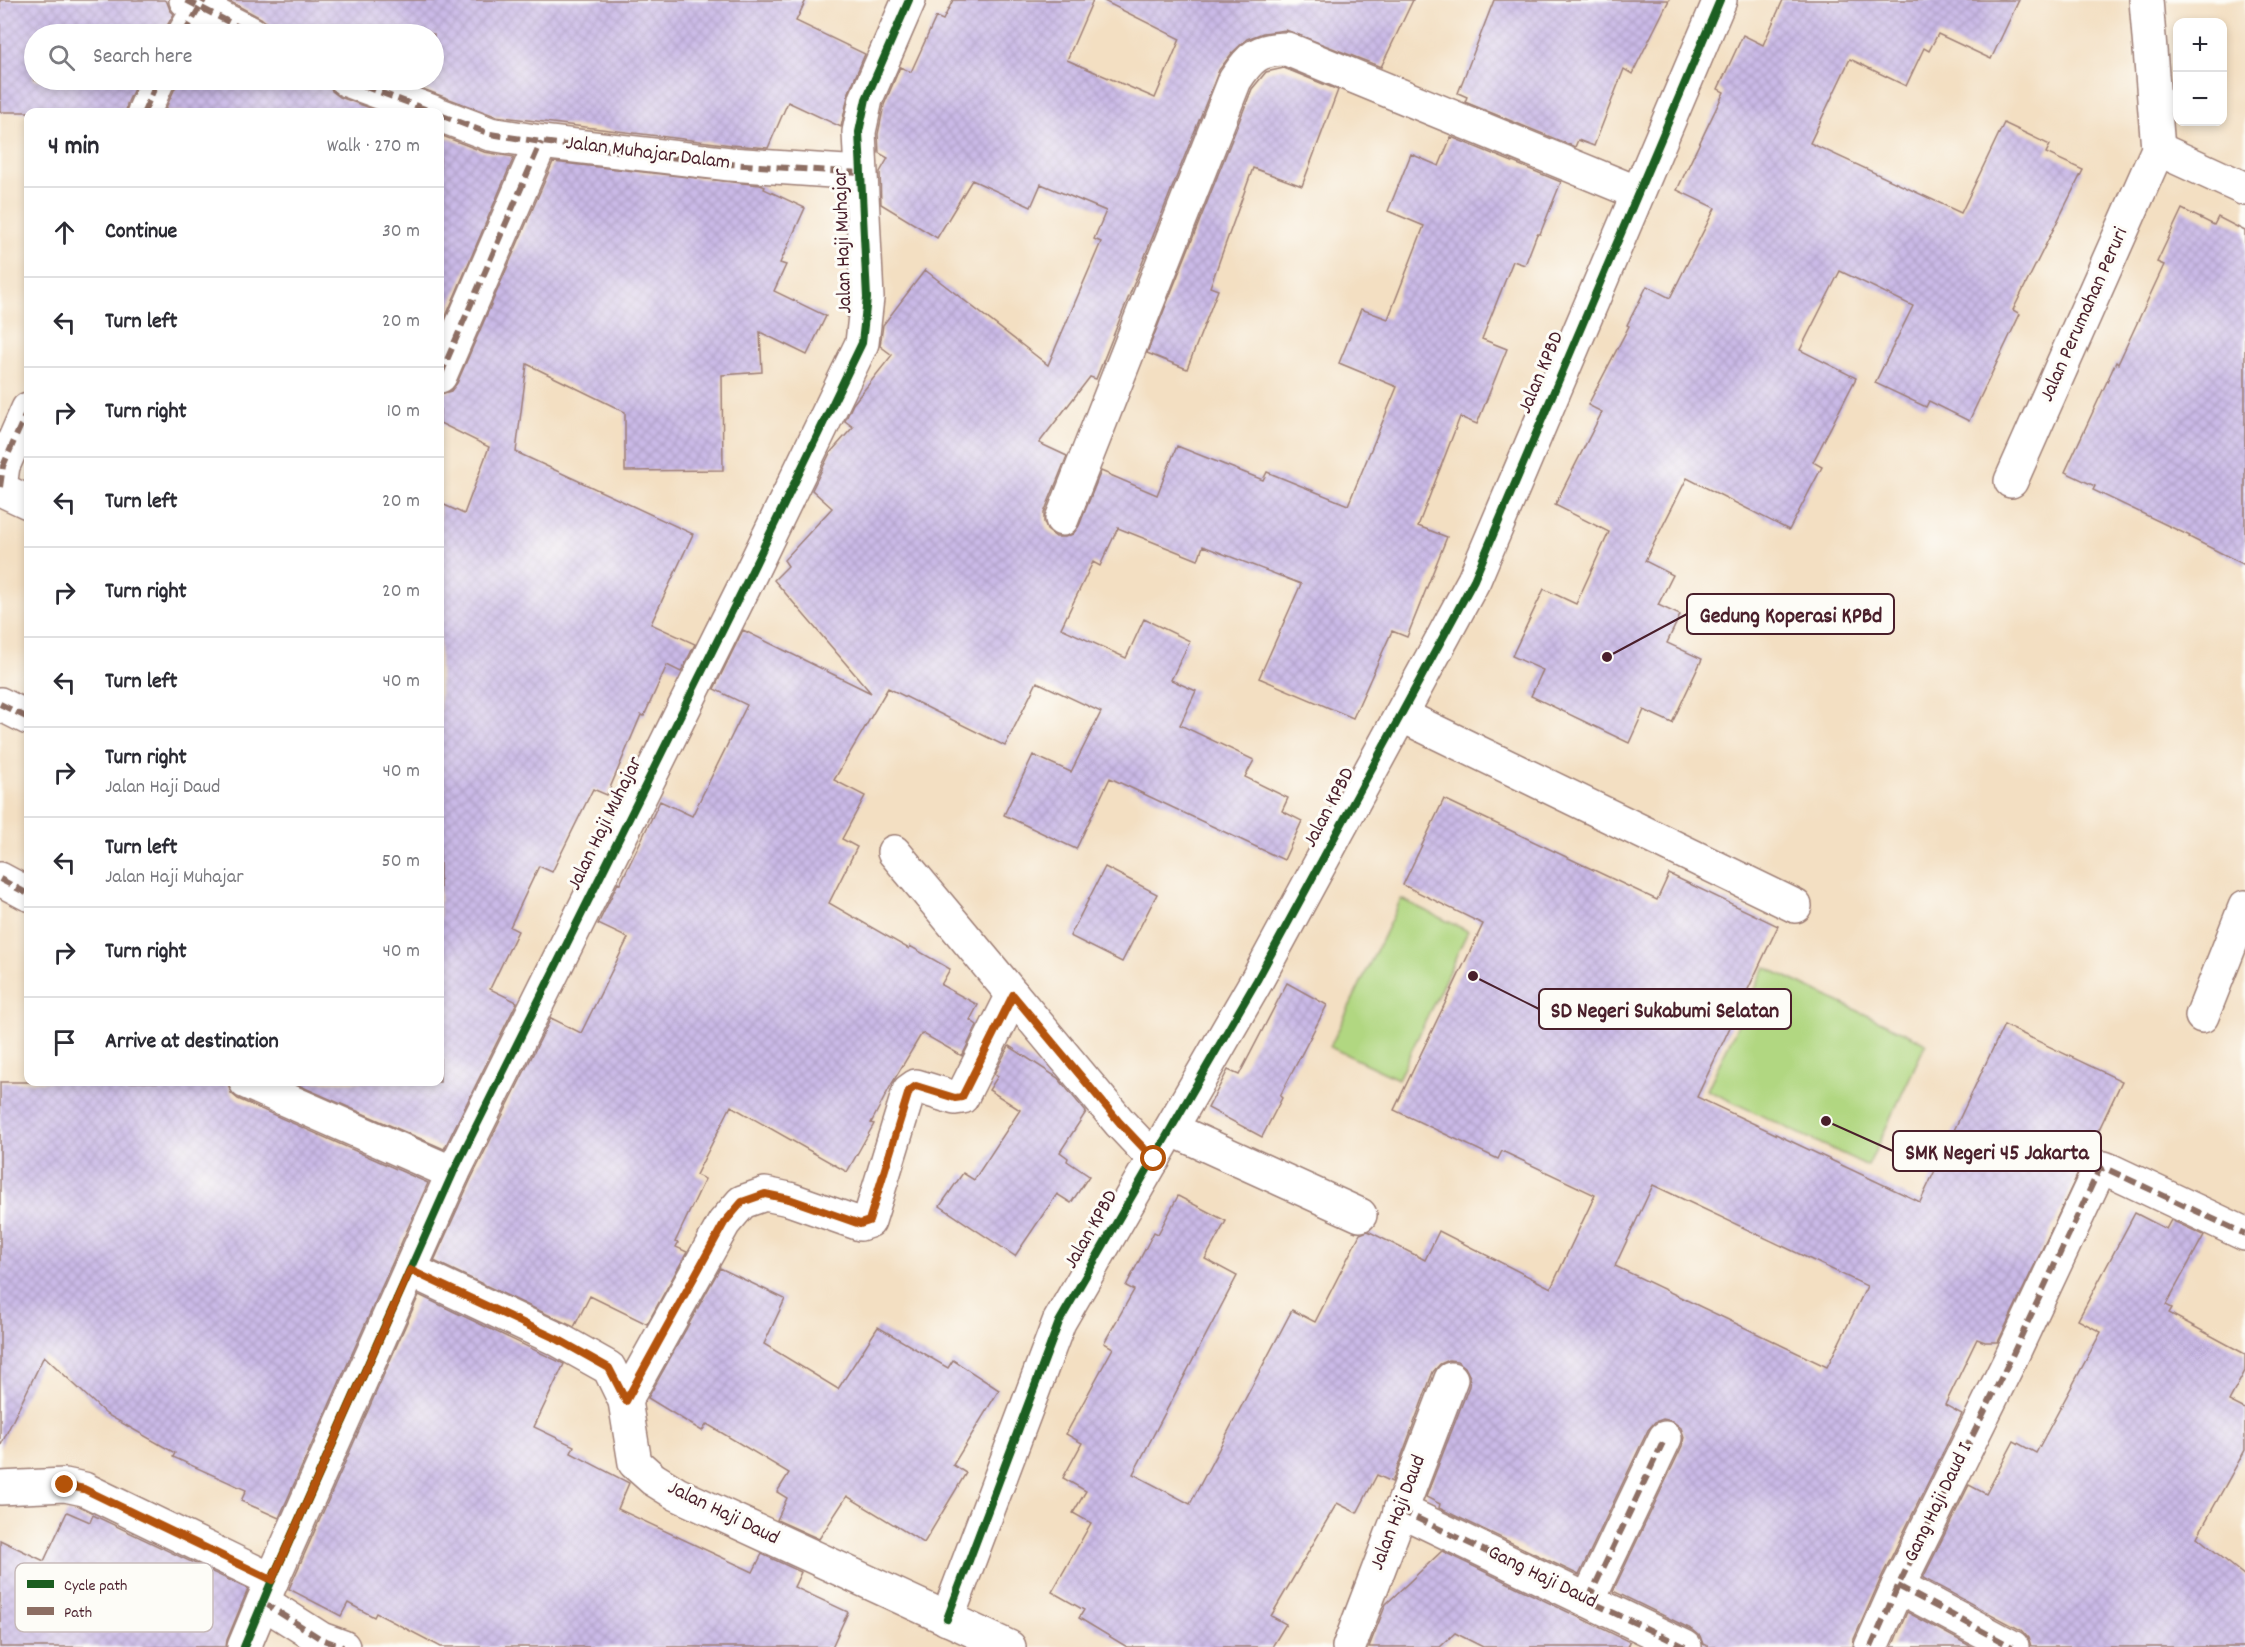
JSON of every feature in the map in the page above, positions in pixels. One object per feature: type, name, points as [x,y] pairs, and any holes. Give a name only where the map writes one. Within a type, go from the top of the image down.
[{"type":"street","name":"Jalan Haji Muhajar","points":[[244,1647],[453,1173],[749,577],[862,343],[867,298],[858,132],[866,99],[909,0]]},
{"type":"street","name":"Jalan KPBD","points":[[947,1619],[1059,1322],[1224,1039],[1474,580],[1720,0]]},
{"type":"street","name":"Jalan Perumahan Peruri","points":[[2011,481],[2158,149],[2146,0]]},
{"type":"street","points":[[188,24],[197,2],[235,24]]},
{"type":"street","points":[[1062,519],[1235,80],[1256,54],[1271,49],[1287,49],[1638,193]]},
{"type":"street","points":[[146,108],[154,90]]},
{"type":"street","points":[[374,90],[422,108]]},
{"type":"street","name":"Jalan Muhajar Dalam","points":[[444,117],[490,134],[541,142],[730,164],[860,173]]},
{"type":"street","points":[[444,367],[541,142]]},
{"type":"street","points":[[2158,149],[2245,189]]},
{"type":"street","points":[[24,418],[3,466],[0,488],[24,500]]},
{"type":"street","points":[[0,704],[24,716]]},
{"type":"street","points":[[1401,715],[1795,906]]},
{"type":"street","points":[[894,852],[1120,1123],[1154,1159]]},
{"type":"street","points":[[0,879],[24,892]]},
{"type":"street","points":[[2202,1016],[2245,907]]},
{"type":"street","points":[[626,1401],[724,1223],[742,1202],[765,1194],[789,1199],[860,1224],[869,1221],[909,1091],[916,1086],[955,1098],[962,1097],[1013,995]]},
{"type":"street","points":[[255,1086],[453,1173]]},
{"type":"street","points":[[1173,1126],[1360,1215]]},
{"type":"street","name":"Gang Haji Daud I","points":[[1871,1647],[1898,1586],[2010,1360],[2100,1170],[2104,1168],[2109,1170],[2245,1234]]},
{"type":"street","name":"Jalan Haji Daud","points":[[410,1270],[559,1340],[609,1368],[626,1401],[635,1463],[653,1479],[677,1494],[1009,1647]]},
{"type":"street","name":"Jalan Haji Daud","points":[[1349,1647],[1451,1379]]},
{"type":"street","points":[[1588,1600],[1665,1438]]},
{"type":"street","points":[[0,1488],[65,1485],[84,1489],[267,1591],[321,1639],[343,1647]]},
{"type":"street","name":"Gang Haji Daud","points":[[1400,1510],[1685,1647]]},
{"type":"street","points":[[1898,1586],[2012,1647]]},
{"type":"green space","points":[[1401,899],[1468,931],[1398,1079],[1330,1047]]},
{"type":"green space","points":[[1765,967],[1926,1043],[1868,1166],[1707,1090]]},
{"type":"building","points":[[0,0],[164,0],[167,2],[174,14],[168,24],[24,24],[24,90],[133,90],[126,108],[24,108],[24,112],[0,112]]},
{"type":"building","points":[[227,0],[806,0],[796,21],[865,54],[849,92],[841,127],[788,102],[768,148],[495,116],[426,90],[444,90],[444,24],[268,24]]},
{"type":"building","points":[[953,0],[1093,0],[1067,60],[1155,98],[1180,39],[1102,0],[1413,0],[1381,67],[1286,30],[1263,33],[1247,39],[1219,70],[1096,379],[1090,377],[1039,443],[1067,456],[1044,513],[1047,530],[1056,537],[1073,534],[1079,526],[1101,471],[1157,495],[1177,446],[1263,480],[1267,472],[1348,505],[1397,387],[1339,363],[1361,309],[1388,319],[1424,226],[1388,211],[1411,154],[1439,166],[1451,137],[1561,182],[1525,265],[1513,261],[1482,339],[1507,349],[1477,424],[1460,417],[1418,526],[1447,537],[1407,637],[1392,631],[1353,718],[1259,678],[1301,584],[1203,546],[1198,560],[1118,528],[1100,566],[1093,562],[1061,628],[1126,658],[1144,619],[1190,641],[1171,680],[1196,691],[1180,725],[1254,760],[1245,777],[1288,798],[1282,811],[1302,821],[1284,860],[1110,778],[1076,849],[1004,815],[1033,755],[1071,772],[1101,712],[1037,682],[1005,746],[888,688],[834,780],[865,796],[842,839],[857,847],[829,903],[909,949],[910,946],[950,969],[941,985],[978,1005],[970,1020],[977,1025],[962,1056],[922,1033],[891,1085],[871,1123],[874,1124],[847,1172],[731,1106],[696,1175],[705,1179],[675,1242],[678,1243],[676,1247],[687,1252],[647,1324],[590,1296],[574,1327],[434,1261],[470,1181],[551,1018],[581,1033],[628,938],[598,924],[660,801],[692,816],[747,705],[714,689],[743,630],[871,693],[774,580],[788,566],[784,560],[832,508],[812,490],[830,453],[853,427],[845,421],[853,404],[892,355],[880,346],[883,325],[925,270],[1048,365],[1101,242],[1094,239],[1106,211],[1041,184],[1031,207],[972,180],[937,238],[881,204],[880,172],[888,158],[879,153],[878,134],[884,105],[900,67],[911,72],[936,17],[943,20]]},
{"type":"building","points":[[1494,0],[1669,0],[1632,74],[1624,69],[1594,146],[1578,140],[1575,147],[1465,102],[1467,97],[1458,93]]},
{"type":"building","points":[[1783,0],[2019,0],[1991,59],[1938,34],[1929,51],[1924,48],[1906,86],[1850,59],[1810,143],[1961,213],[2004,123],[2050,145],[2046,153],[2083,170],[2013,310],[2020,314],[1969,421],[1929,401],[1926,407],[1875,383],[1913,306],[1840,271],[1800,350],[1856,378],[1813,462],[1822,467],[1789,530],[1687,478],[1645,561],[1673,575],[1658,605],[1680,615],[1667,643],[1702,659],[1672,723],[1644,710],[1629,743],[1531,696],[1543,670],[1512,656],[1544,589],[1576,604],[1609,532],[1555,505],[1602,412],[1588,405],[1647,286],[1670,298],[1715,208],[1677,190],[1724,92],[1718,89],[1743,35],[1763,45]]},
{"type":"building","points":[[1284,68],[1338,90],[1302,186],[1253,168],[1210,287],[1218,290],[1187,369],[1147,353],[1252,89],[1266,72]]},
{"type":"building","points":[[174,90],[332,90],[340,97],[370,108],[166,108]]},
{"type":"building","points":[[444,137],[484,152],[514,157],[444,321]]},
{"type":"building","points":[[553,162],[760,185],[805,208],[780,263],[786,265],[774,291],[826,316],[807,355],[760,332],[762,372],[722,375],[723,470],[625,471],[625,412],[527,364],[516,452],[693,534],[651,624],[695,644],[681,672],[667,665],[644,716],[641,715],[607,795],[593,789],[552,872],[539,866],[510,927],[518,931],[490,989],[517,1002],[444,1149],[300,1086],[444,1086],[444,505],[464,514],[489,447],[444,425],[444,393],[451,391],[457,383]]},
{"type":"building","points":[[2182,209],[2214,225],[2218,217],[2245,231],[2245,565],[2093,490],[2095,486],[2065,472],[2164,265],[2157,262]]},
{"type":"building","points":[[1444,799],[1657,900],[1669,874],[1778,926],[1697,1097],[1920,1202],[2004,1025],[2122,1081],[1998,1342],[1985,1342],[1977,1339],[1945,1405],[1962,1414],[1881,1578],[1854,1639],[1853,1647],[1709,1647],[1703,1644],[1700,1636],[1693,1630],[1613,1591],[1682,1446],[1684,1437],[1681,1428],[1672,1421],[1663,1419],[1655,1422],[1648,1430],[1579,1575],[1439,1508],[1440,1504],[1426,1497],[1469,1386],[1470,1377],[1465,1367],[1457,1361],[1449,1360],[1440,1364],[1433,1372],[1392,1482],[1377,1475],[1357,1513],[1337,1503],[1271,1616],[1286,1624],[1272,1647],[1127,1647],[1079,1618],[1084,1610],[1052,1592],[1091,1523],[1073,1513],[1086,1491],[1063,1478],[1082,1443],[1066,1434],[1113,1348],[1104,1343],[1134,1290],[1126,1286],[1154,1232],[1158,1234],[1178,1196],[1226,1221],[1205,1259],[1237,1276],[1133,1474],[1190,1504],[1292,1310],[1315,1322],[1360,1234],[1368,1231],[1425,1260],[1439,1231],[1551,1288],[1595,1195],[1502,1151],[1498,1159],[1394,1110],[1483,924],[1403,885]],"holes":[[[1653,1185],[1867,1286],[1827,1367],[1615,1266]]]},
{"type":"building","points":[[1105,867],[1157,894],[1122,962],[1070,936]]},
{"type":"building","points":[[1287,983],[1327,1005],[1280,1096],[1282,1098],[1262,1137],[1208,1108],[1228,1070],[1239,1075]]},
{"type":"building","points":[[1009,1046],[1058,1078],[1086,1112],[1060,1152],[1068,1158],[1067,1161],[1089,1176],[1071,1203],[1057,1194],[1015,1256],[940,1206],[963,1173],[974,1180],[1020,1110],[989,1090],[998,1076],[994,1074]]},
{"type":"building","points":[[0,1082],[24,1082],[24,1086],[229,1086],[231,1093],[238,1099],[428,1183],[279,1518],[241,1501],[246,1490],[173,1457],[175,1453],[106,1414],[44,1356],[0,1447]]},
{"type":"building","points":[[2135,1213],[2166,1229],[2171,1220],[2204,1235],[2166,1305],[2172,1308],[2169,1313],[2245,1354],[2245,1371],[2229,1401],[2245,1409],[2245,1450],[2197,1537],[2245,1576],[2245,1647],[2031,1647],[2028,1638],[2021,1630],[1923,1578],[1969,1485],[1986,1494],[2014,1441],[2036,1453],[2101,1332],[2078,1320]]},
{"type":"building","points":[[720,1268],[785,1299],[764,1344],[838,1389],[878,1327],[948,1368],[953,1360],[999,1390],[953,1465],[966,1473],[924,1543],[847,1496],[819,1539],[777,1520],[787,1498],[777,1492],[789,1473],[707,1424],[702,1431],[648,1398]]},
{"type":"building","points":[[419,1295],[564,1364],[534,1427],[574,1446],[571,1453],[629,1483],[618,1509],[753,1572],[762,1554],[801,1572],[794,1587],[848,1612],[832,1647],[441,1647],[376,1613],[374,1617],[348,1603],[341,1616],[289,1589]]},
{"type":"building","points":[[67,1512],[90,1522],[93,1515],[194,1563],[15,1563],[15,1632],[213,1632],[213,1572],[248,1589],[226,1647],[0,1647],[0,1540],[44,1561]]},
{"type":"building","points":[[1442,1551],[1630,1642],[1628,1647],[1483,1647],[1455,1633],[1440,1647],[1369,1647],[1386,1604]]},
{"type":"building","points":[[1907,1612],[1972,1647],[1892,1647]]},
{"type":"marked path","points":[[186,0],[233,24]]},
{"type":"marked path","points":[[190,24],[204,0]]},
{"type":"marked path","points":[[146,108],[154,90]]},
{"type":"marked path","points":[[374,90],[422,108]]},
{"type":"marked path","points":[[444,117],[490,134],[541,142],[730,164],[860,173]]},
{"type":"marked path","points":[[444,367],[541,142]]},
{"type":"marked path","points":[[0,487],[3,466],[24,418]]},
{"type":"marked path","points":[[0,704],[24,716]]},
{"type":"marked path","points":[[0,879],[24,892]]},
{"type":"marked path","points":[[1871,1647],[1898,1586],[2010,1360],[2099,1170],[2104,1168],[2109,1170],[2245,1234]]},
{"type":"marked path","points":[[1588,1600],[1665,1438]]},
{"type":"marked path","points":[[1400,1510],[1685,1647]]},
{"type":"marked path","points":[[1898,1586],[2012,1647]]},
{"type":"marked path","points":[[263,1602],[321,1639],[343,1647]]},
{"type":"cycle path","points":[[244,1647],[453,1173],[749,577],[862,343],[867,298],[859,132],[866,99],[909,0]]},
{"type":"cycle path","points":[[947,1619],[1059,1322],[1257,980],[1474,580],[1720,0]]},
{"type":"place","name":"Gedung Koperasi KPBd","points":[[1607,657]]},
{"type":"place","name":"SD Negeri Sukabumi Selatan","points":[[1473,976]]},
{"type":"place","name":"SMK Negeri 45 Jakarta","points":[[1826,1121]]},
{"type":"route","points":[[65,1485],[84,1489],[272,1580],[410,1270],[586,1354],[609,1368],[626,1401],[639,1373],[724,1223],[742,1202],[765,1194],[789,1199],[860,1224],[869,1221],[909,1091],[916,1086],[955,1098],[962,1097],[1013,995],[1120,1123],[1154,1159]]}]
